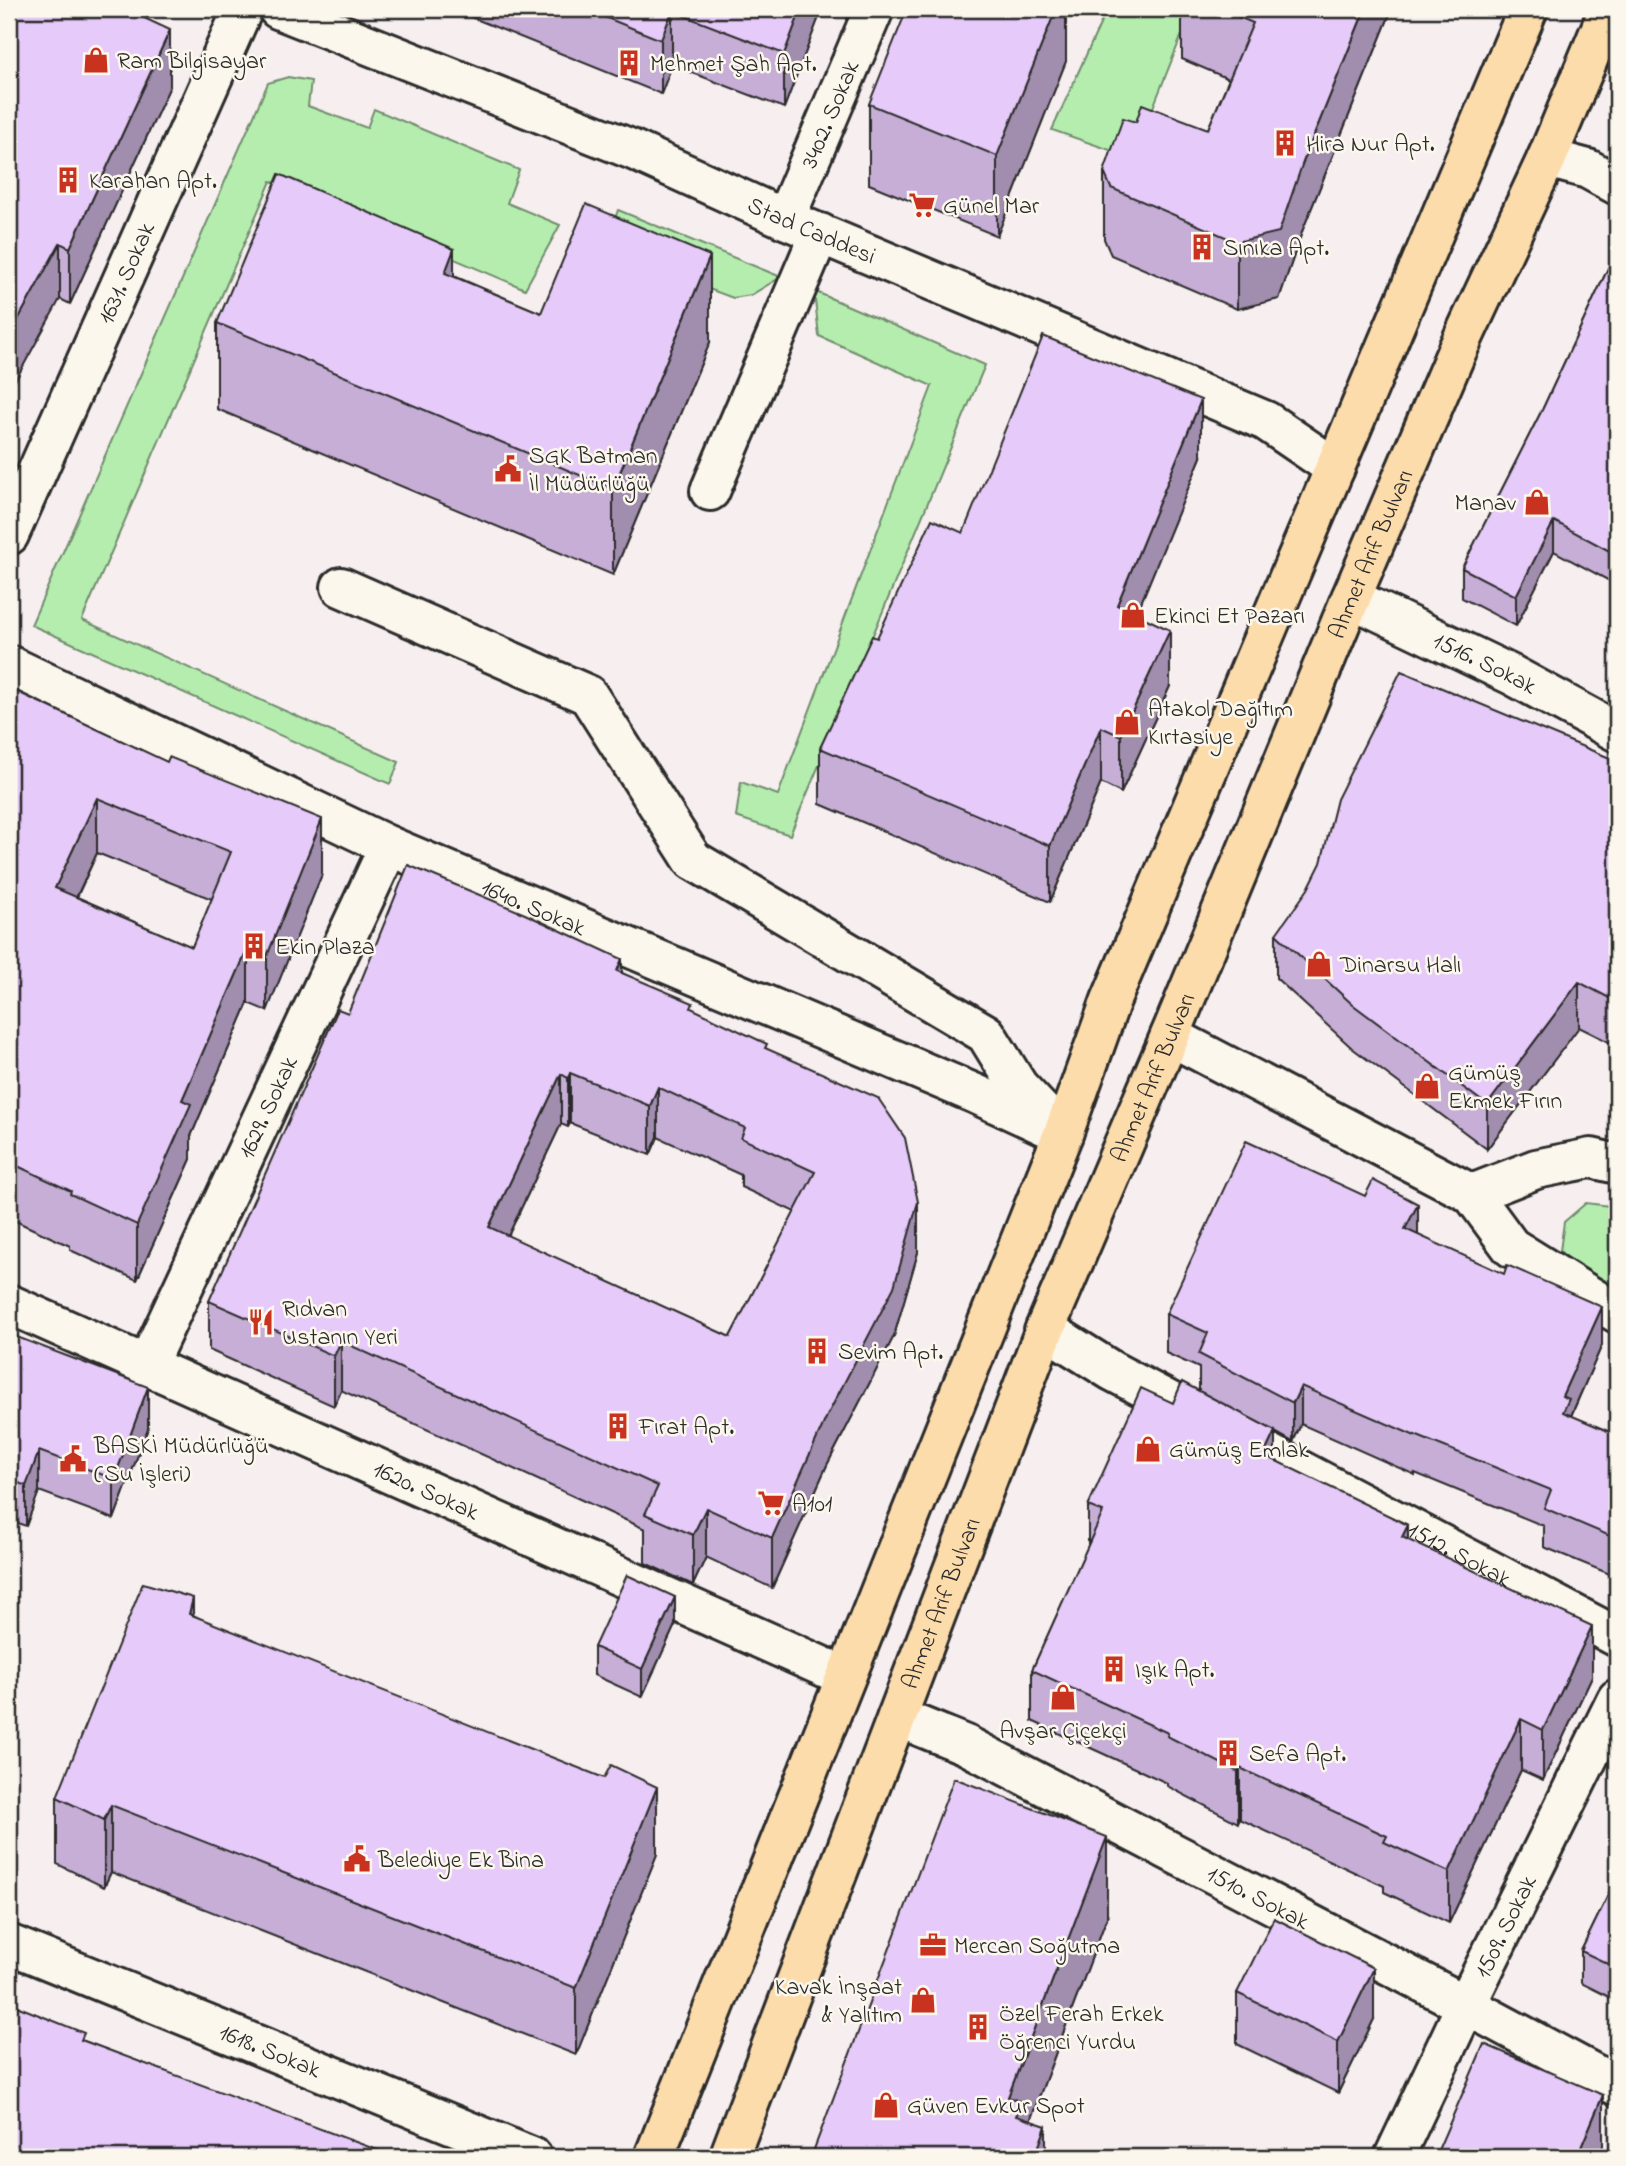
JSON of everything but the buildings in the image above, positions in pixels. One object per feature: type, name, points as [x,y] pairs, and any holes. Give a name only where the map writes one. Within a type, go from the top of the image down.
[{"type":"main road","points":[[654,2157],[844,1676],[1063,1134],[1111,1000],[1528,9]]},
{"type":"main road","name":"Ahmet Arif Bulvarı","points":[[729,2157],[1045,1329],[1170,1036],[1350,598],[1456,353],[1546,158],[1609,9]]},
{"type":"street","name":"1631. Sokak","points":[[9,535],[243,9]]},
{"type":"street","name":"Stad Caddesi","points":[[278,9],[631,149],[785,219],[1266,421],[1335,468]]},
{"type":"street","name":"3402. Sokak","points":[[785,219],[874,9]]},
{"type":"street","points":[[1546,158],[1588,169],[1617,185]]},
{"type":"street","points":[[710,491],[820,233]]},
{"type":"street","points":[[341,587],[588,695],[693,860],[986,1034],[1018,1086],[1063,1134]]},
{"type":"street","name":"1516. Sokak","points":[[1350,598],[1511,675],[1617,732]]},
{"type":"street","name":"1640. Sokak","points":[[9,665],[389,846],[976,1094],[1063,1134]]},
{"type":"street","name":"1629. Sokak","points":[[146,1367],[389,846]]},
{"type":"street","points":[[1170,1036],[1472,1194],[1511,1247],[1617,1313]]},
{"type":"street","points":[[1472,1194],[1536,1169],[1591,1158],[1617,1164]]},
{"type":"street","name":"1620. Sokak","points":[[9,1304],[844,1676]]},
{"type":"street","name":"1512. Sokak","points":[[1045,1329],[1112,1371],[1617,1637]]},
{"type":"street","name":"1509. Sokak","points":[[1394,2157],[1617,1699]]},
{"type":"street","name":"1510. Sokak","points":[[897,1717],[965,1745],[1617,2086]]},
{"type":"street","name":"1618. Sokak","points":[[9,1944],[533,2157]]},
{"type":"green space","points":[[1107,9],[1192,9],[1133,158],[1052,130]]},
{"type":"green space","points":[[288,77],[311,81],[308,106],[367,128],[374,109],[519,170],[507,203],[560,225],[525,289],[271,181],[82,620],[399,762],[390,784],[31,625],[268,83]]},
{"type":"green space","points":[[618,210],[781,277],[751,295],[733,298],[604,250]]},
{"type":"green space","points":[[814,291],[985,365],[790,835],[736,817],[741,782],[778,795],[932,386],[819,336]]},
{"type":"green space","points":[[1586,1203],[1617,1207],[1617,1290],[1581,1271],[1560,1251],[1564,1222]]},
{"type":"place","name":"Ram Bilgisayar","points":[[96,60]]},
{"type":"place","name":"Mehmet Şah Apt.","points":[[629,63]]},
{"type":"place","name":"Hira Nur Apt.","points":[[1285,143]]},
{"type":"place","name":"Karahan Apt.","points":[[68,180]]},
{"type":"place","name":"Günel Mar","points":[[922,205]]},
{"type":"place","name":"Sınıka Apt.","points":[[1202,247]]},
{"type":"place","name":"SGK Batman İl Müdürlüğü","points":[[508,469]]},
{"type":"place","name":"Manav","points":[[1537,502]]},
{"type":"place","name":"Ekinci Et Pazarı","points":[[1133,615]]},
{"type":"place","name":"Atakol Dağıtım Kırtasiye","points":[[1127,722]]},
{"type":"place","name":"Ekin Plaza","points":[[254,946]]},
{"type":"place","name":"Dinarsu Halı","points":[[1319,964]]},
{"type":"place","name":"Gümüş Ekmek Fırın","points":[[1427,1086]]},
{"type":"place","name":"Rıdvan Ustanın Yeri","points":[[261,1322]]},
{"type":"place","name":"Sevim Apt.","points":[[817,1351]]},
{"type":"place","name":"Fırat Apt.","points":[[618,1426]]},
{"type":"place","name":"Gümüş Emlak","points":[[1148,1449]]},
{"type":"place","name":"BASKİ Müdürlüğü (Su İşleri)","points":[[73,1459]]},
{"type":"place","name":"A101","points":[[771,1503]]},
{"type":"place","name":"Işık Apt.","points":[[1114,1669]]},
{"type":"place","name":"Avşar Çiçekçi","points":[[1063,1697]]},
{"type":"place","name":"Sefa Apt.","points":[[1228,1753]]},
{"type":"place","name":"Belediye Ek Bina","points":[[357,1859]]},
{"type":"place","name":"Mercan Soğutma","points":[[933,1945]]},
{"type":"place","name":"Kavak İnşaat & Yalıtım","points":[[923,2000]]},
{"type":"place","name":"Özel Ferah Erkek Öğrenci Yurdu","points":[[978,2027]]},
{"type":"place","name":"Güven Evkur Spot","points":[[886,2105]]}]
